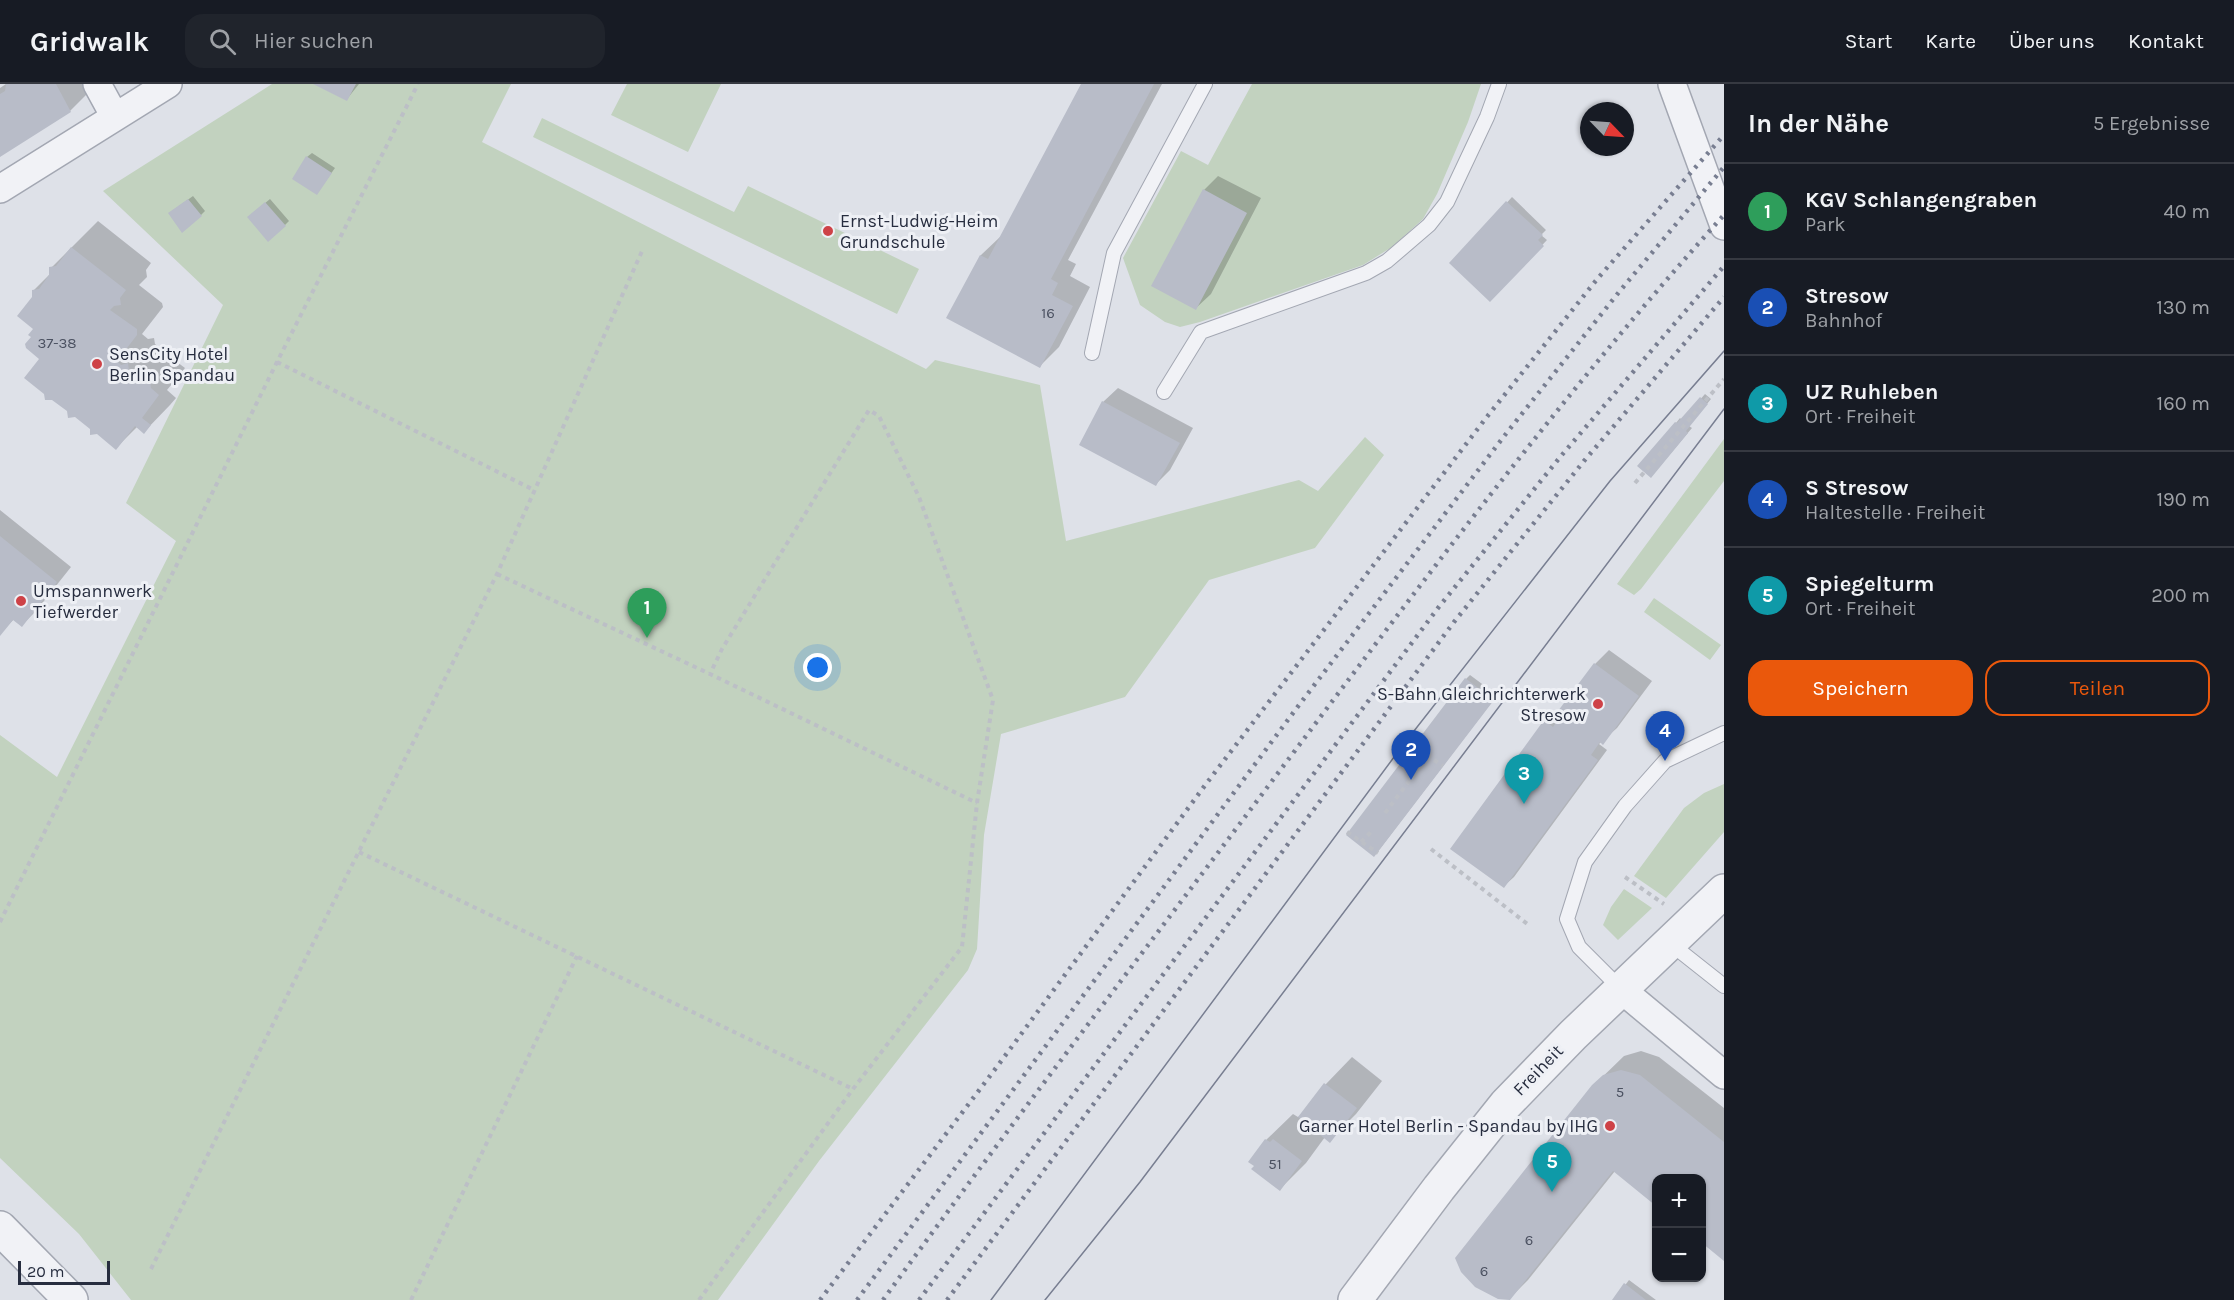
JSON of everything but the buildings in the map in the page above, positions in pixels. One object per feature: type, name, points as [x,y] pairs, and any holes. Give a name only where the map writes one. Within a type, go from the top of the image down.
[{"type":"street","points":[[97,84],[115,117]]},
{"type":"street","points":[[0,189],[168,84]]},
{"type":"street","points":[[1672,84],[1724,226]]},
{"type":"street","name":"Freiheit","points":[[1355,1300],[1506,1104],[1550,1057],[1724,891]]},
{"type":"street","points":[[1622,990],[1724,1075]]},
{"type":"street","points":[[0,1228],[71,1300]]},
{"type":"lane","points":[[1092,353],[1114,253],[1205,84]]},
{"type":"lane","points":[[1164,392],[1201,332],[1366,273],[1387,261],[1429,225],[1447,202],[1487,117],[1499,84]]},
{"type":"lane","points":[[1622,990],[1579,947],[1567,919],[1585,862],[1625,806],[1665,761],[1724,733]]},
{"type":"lane","points":[[1671,944],[1724,986]]},
{"type":"path","points":[[0,922],[277,362],[418,84]]},
{"type":"path","points":[[151,1269],[497,574],[643,249]]},
{"type":"path","points":[[277,362],[534,490]]},
{"type":"path","points":[[1635,483],[1724,379]]},
{"type":"path","points":[[699,1300],[853,1089],[962,947],[977,803],[993,700],[919,497],[879,416],[869,410],[722,649],[710,674]]},
{"type":"path","points":[[497,574],[977,803]]},
{"type":"path","points":[[1414,742],[1428,756],[1443,766]]},
{"type":"path","points":[[1385,813],[1428,756]]},
{"type":"path","points":[[1347,832],[1378,853]]},
{"type":"path","points":[[1362,842],[1371,832]]},
{"type":"path","points":[[1431,849],[1530,926]]},
{"type":"path","points":[[359,852],[853,1089]]},
{"type":"path","points":[[1625,877],[1665,904]]},
{"type":"path","points":[[411,1300],[578,956]]},
{"type":"green space","points":[[272,84],[511,84],[482,142],[926,369],[935,360],[1040,385],[1066,541],[1299,480],[1318,491],[1365,437],[1384,455],[1315,548],[1209,580],[1125,697],[1001,734],[984,835],[977,949],[968,970],[819,1161],[718,1300],[131,1300],[79,1234],[0,1158],[0,735],[57,777],[176,541],[126,503],[223,305],[103,191]]},
{"type":"green space","points":[[627,84],[721,84],[688,152],[611,115]]},
{"type":"green space","points":[[1252,84],[1481,84],[1468,122],[1437,194],[1423,219],[1392,247],[1363,265],[1180,327],[1165,322],[1140,305],[1123,258],[1181,151],[1208,165]]},
{"type":"green space","points":[[542,118],[734,212],[748,186],[919,269],[897,314],[533,137]]},
{"type":"green space","points":[[1724,439],[1724,481],[1641,589],[1634,595],[1617,584]]},
{"type":"green space","points":[[1654,598],[1721,645],[1710,660],[1644,612]]},
{"type":"green space","points":[[1724,784],[1724,832],[1666,898],[1634,876],[1684,808],[1704,793]]},
{"type":"green space","points":[[1624,889],[1652,908],[1618,940],[1603,925],[1611,907]]},
{"type":"tram line","points":[[991,1300],[1403,745],[1610,481],[1724,351]]},
{"type":"tram line","points":[[1045,1300],[1140,1182],[1724,409]]},
{"type":"railway","points":[[820,1300],[999,1064],[1206,784],[1486,418],[1598,278],[1724,135]]},
{"type":"railway","points":[[857,1300],[1296,709],[1505,435],[1619,292],[1724,167]]},
{"type":"railway","points":[[883,1300],[1028,1104],[1436,564],[1548,422],[1724,215]]},
{"type":"railway","points":[[919,1300],[1438,608],[1561,456],[1724,266]]},
{"type":"railway","points":[[947,1300],[1454,622],[1584,461],[1724,297]]},
{"type":"place","name":"Ernst-Ludwig-Heim Grundschule","points":[[828,231]]},
{"type":"place","name":"SensCity Hotel Berlin Spandau","points":[[97,364]]},
{"type":"place","name":"Umspannwerk Tiefwerder","points":[[21,601]]},
{"type":"place","name":"KGV Schlangengraben","points":[[647,638]]},
{"type":"place","name":"S-Bahn Gleichrichterwerk Stresow","points":[[1598,704]]},
{"type":"place","name":"S Stresow","points":[[1665,761]]},
{"type":"place","name":"Stresow","points":[[1411,780]]},
{"type":"place","name":"UZ Ruhleben","points":[[1524,804]]},
{"type":"place","name":"Garner Hotel Berlin - Spandau by IHG","points":[[1610,1126]]},
{"type":"place","name":"Spiegelturm","points":[[1552,1192]]}]
